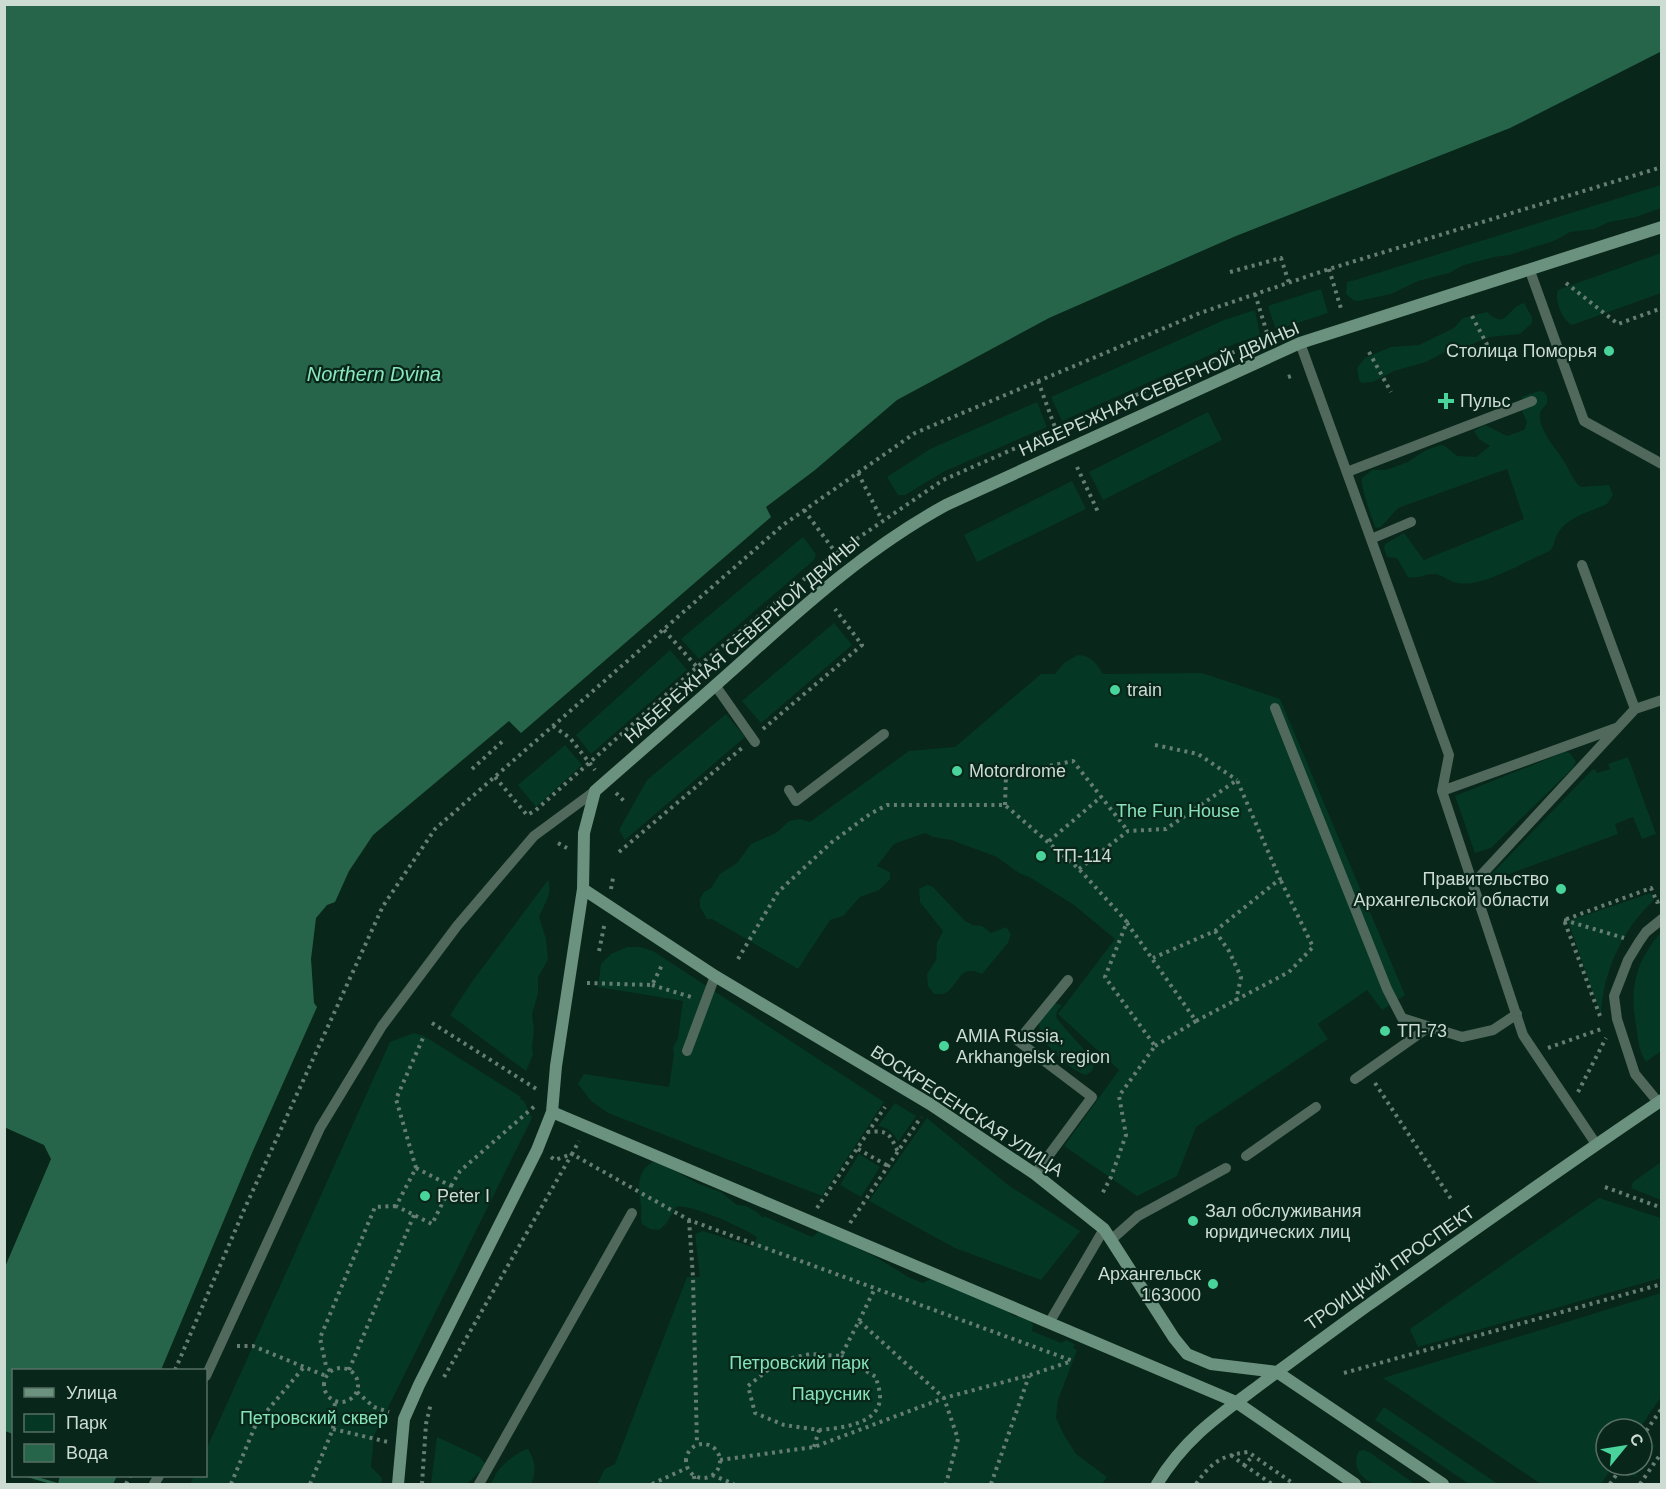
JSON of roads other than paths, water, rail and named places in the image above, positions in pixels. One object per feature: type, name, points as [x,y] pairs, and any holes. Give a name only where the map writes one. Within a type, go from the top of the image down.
[{"type":"street","name":"НАБЕРЕЖНАЯ СЕВЕРНОЙ ДВИНЫ","points":[[595,791],[826,586],[914,523],[946,505],[1300,343],[1662,227]]},
{"type":"street","points":[[398,1485],[405,1419],[419,1385],[537,1150],[552,1112],[556,1066],[583,890],[584,833],[595,791]]},
{"type":"street","name":"ВОСКРЕСЕНСКАЯ УЛИЦА","points":[[583,890],[715,976],[930,1104],[1035,1174],[1108,1234],[1174,1338],[1187,1353],[1211,1364],[1277,1372],[1443,1485]]},
{"type":"street","name":"ТРОИЦКИЙ ПРОСПЕКТ","points":[[1157,1485],[1181,1450],[1201,1429],[1236,1402],[1596,1144],[1660,1101]]},
{"type":"street","points":[[552,1112],[1236,1402],[1355,1485]]},
{"type":"lane","points":[[1530,271],[1584,421],[1662,464]]},
{"type":"lane","points":[[1300,343],[1449,755],[1442,791],[1523,1035],[1596,1144]]},
{"type":"lane","points":[[1347,472],[1532,401]]},
{"type":"lane","points":[[1371,539],[1411,522]]},
{"type":"lane","points":[[1582,565],[1635,709]]},
{"type":"lane","points":[[715,685],[755,742]]},
{"type":"lane","points":[[1473,884],[1635,709],[1662,700]]},
{"type":"lane","points":[[1275,708],[1402,1018],[1462,1037],[1493,1030],[1517,1014]]},
{"type":"lane","points":[[1442,791],[1619,727]]},
{"type":"lane","points":[[789,790],[796,801],[884,734]]},
{"type":"lane","points":[[207,1374],[320,1128],[382,1026],[457,926],[534,836],[595,791]]},
{"type":"lane","points":[[1660,1101],[1635,1074],[1617,1019],[1614,996],[1628,960],[1639,942],[1646,932],[1662,919]]},
{"type":"lane","points":[[687,1051],[715,976]]},
{"type":"lane","points":[[1035,1174],[1092,1097],[1018,1041],[1068,980]]},
{"type":"lane","points":[[1355,1079],[1429,1027]]},
{"type":"lane","points":[[1246,1156],[1316,1107]]},
{"type":"lane","points":[[1049,1323],[1108,1234],[1226,1168]]},
{"type":"lane","points":[[479,1485],[632,1214]]},
{"type":"water","name":"Northern Dvina","points":[[5,4],[1661,4],[1662,51],[1510,128],[1236,236],[1049,318],[897,400],[815,470],[766,507],[771,517],[521,733],[509,721],[373,835],[349,871],[335,902],[327,905],[316,918],[311,959],[314,1003],[317,1007],[252,1153],[161,1369],[12,1369],[12,1434],[5,1431],[5,1267],[51,1159],[44,1145],[4,1127]]},
{"type":"water","points":[[26,1477],[37,1477],[58,1483],[60,1477],[116,1477],[113,1484],[51,1484]]},
{"type":"place","name":"Столица Поморья","points":[[1609,351]]},
{"type":"place","name":"Пульс","points":[[1446,401]]},
{"type":"place","name":"train","points":[[1115,690]]},
{"type":"place","name":"Motordrome","points":[[957,771]]},
{"type":"place","name":"ТП-114","points":[[1041,856]]},
{"type":"place","name":"Правительство Архангельской области","points":[[1561,889]]},
{"type":"place","name":"ТП-73","points":[[1385,1031]]},
{"type":"place","name":"AMIA Russia, Arkhangelsk region","points":[[944,1046]]},
{"type":"place","name":"Peter I","points":[[425,1196]]},
{"type":"place","name":"Зал обслуживания юридических лиц","points":[[1193,1221]]},
{"type":"place","name":"Архангельск 163000","points":[[1213,1284]]},
{"type":"park label","name":"The Fun House","points":[[1178,811]]},
{"type":"park label","name":"Петровский парк","points":[[799,1363]]},
{"type":"park label","name":"Парусник","points":[[831,1394]]},
{"type":"park label","name":"Петровский сквер","points":[[314,1418]]}]
